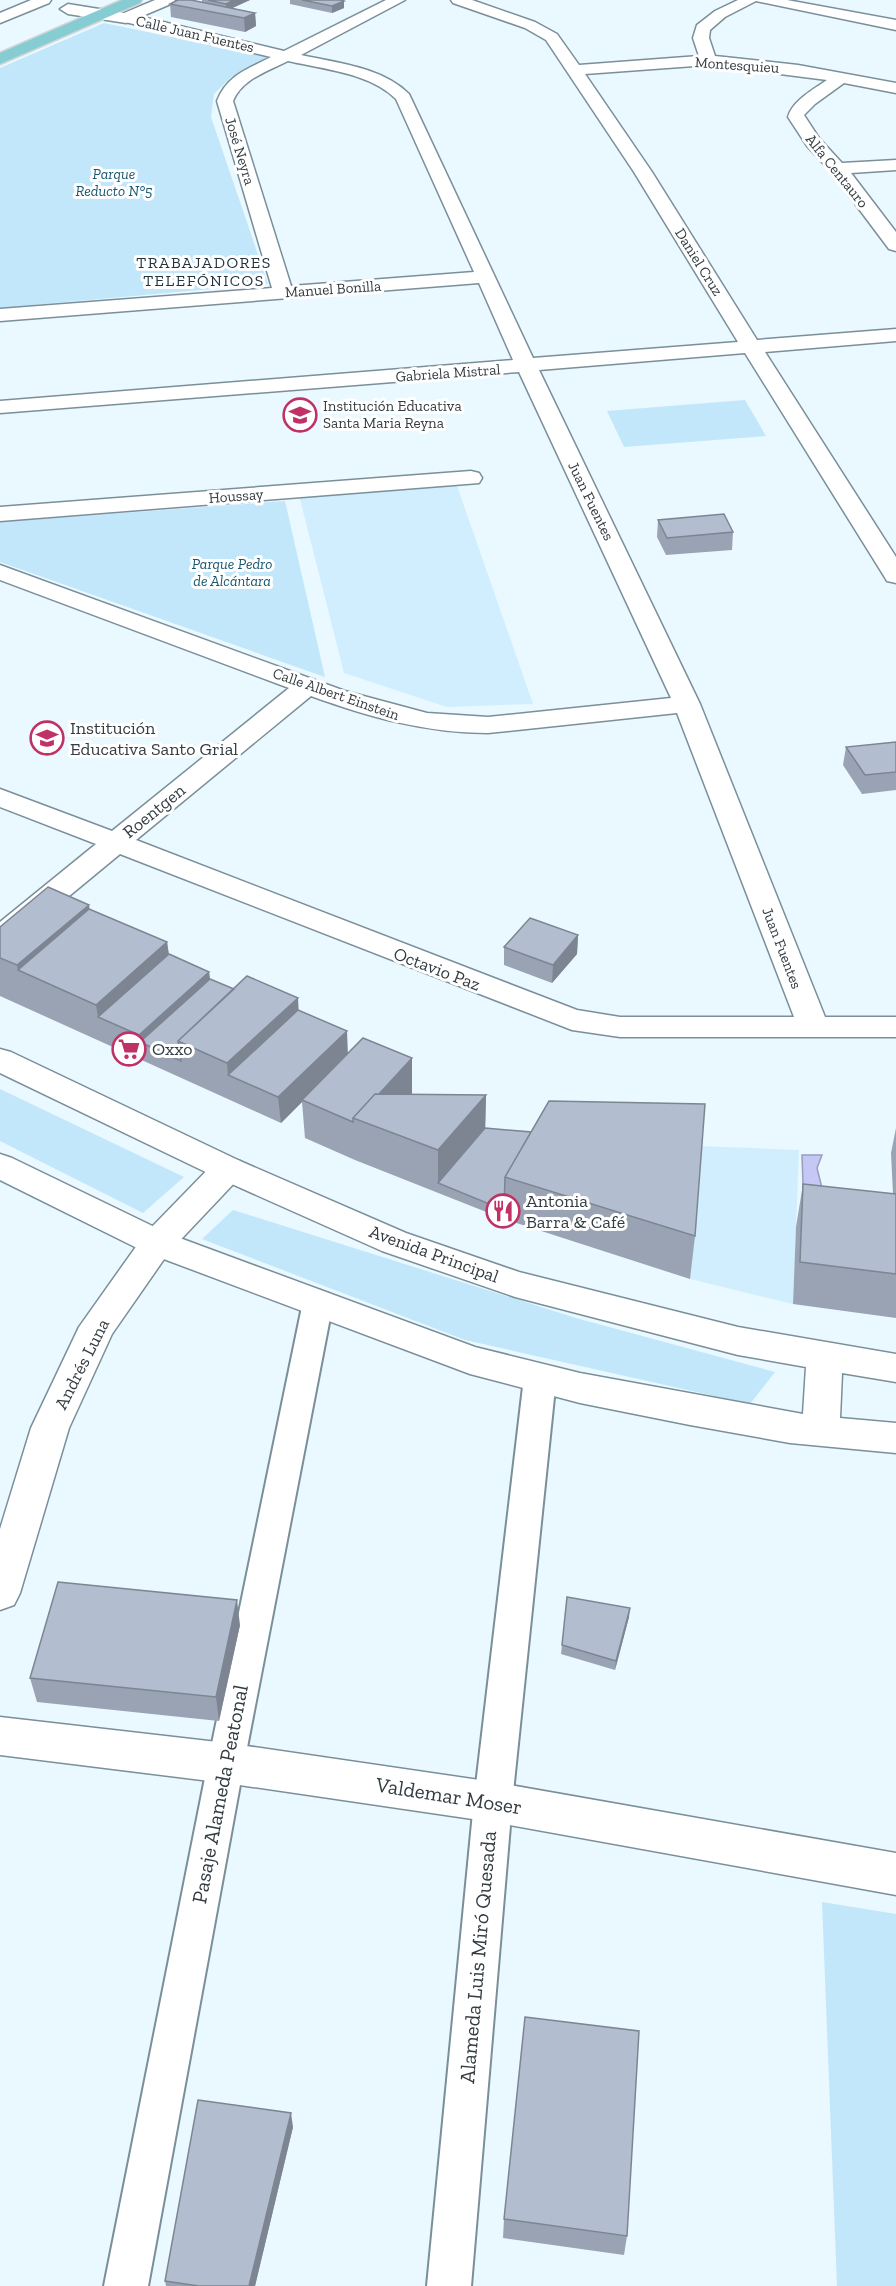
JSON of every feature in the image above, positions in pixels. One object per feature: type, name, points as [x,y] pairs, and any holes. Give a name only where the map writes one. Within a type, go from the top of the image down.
[{"type":"main road","points":[[55,15],[87,0]]},
{"type":"main road","points":[[0,59],[135,0]]},
{"type":"street","points":[[126,18],[168,0]]},
{"type":"street","name":"José Neyra","points":[[283,292],[225,101],[230,88],[244,77],[398,0]]},
{"type":"street","name":"Daniel Cruz","points":[[458,0],[530,25],[552,37],[576,70],[896,576]]},
{"type":"street","points":[[708,60],[701,39],[702,28],[720,14],[750,0]]},
{"type":"street","points":[[763,0],[871,14],[896,25]]},
{"type":"street","points":[[0,8],[30,4],[55,15]]},
{"type":"street","points":[[0,18],[30,4],[55,15]]},
{"type":"street","name":"Calle Juan Fuentes","points":[[55,15],[102,15],[126,18],[288,55]]},
{"type":"street","name":"Juan Fuentes","points":[[288,55],[375,78],[399,90],[687,704],[813,1026]]},
{"type":"street","name":"Montesquieu","points":[[576,70],[708,60],[798,70],[896,88]]},
{"type":"street","name":"Alfa Centauro","points":[[842,77],[809,100],[796,114],[799,124],[838,169],[895,244]]},
{"type":"street","points":[[838,169],[896,165]]},
{"type":"street","name":"Manuel Bonilla","points":[[0,315],[487,278]]},
{"type":"street","name":"Gabriela Mistral","points":[[0,407],[527,367],[896,335]]},
{"type":"street","name":"Houssay","points":[[0,514],[471,478]]},
{"type":"street","name":"Calle Albert Einstein","points":[[0,572],[402,717],[457,726],[520,723],[687,704]]},
{"type":"street","name":"Roentgen","points":[[0,937],[308,685]]},
{"type":"street","name":"Octavio Paz","points":[[0,797],[572,1020],[620,1026],[896,1027]]},
{"type":"street","name":"Avenida Principal","points":[[0,1060],[228,1169],[394,1242],[516,1284],[738,1341],[896,1368]]},
{"type":"street","points":[[0,1166],[157,1243],[470,1360],[540,1378],[690,1410],[821,1431],[896,1438]]},
{"type":"street","name":"Andrés Luna","points":[[0,1593],[50,1428],[98,1327],[157,1243],[228,1169]]},
{"type":"street","name":"Pasaje Alameda Peatonal","points":[[126,2286],[226,1763],[318,1302]]},
{"type":"street","points":[[821,1431],[825,1356]]},
{"type":"street","name":"Alameda Luis Miró Quesada","points":[[449,2286],[492,1802],[540,1378]]},
{"type":"street","name":"Valdemar Moser","points":[[0,1736],[226,1763],[492,1802],[896,1874]]},
{"type":"shaded area","points":[[456,483],[533,704],[447,707],[344,673],[299,495]]},
{"type":"shaded area","points":[[700,1146],[799,1150],[793,1304],[690,1279]]},
{"type":"shaded area","points":[[802,1155],[822,1155],[817,1168],[824,1196],[804,1214]]},
{"type":"green space","name":"Parque Reducto N°5","points":[[104,23],[268,57],[231,77],[214,94],[211,117],[268,284],[0,308],[0,68]]},
{"type":"green space","points":[[745,400],[766,436],[624,447],[607,411]]},
{"type":"green space","name":"Parque Pedro de Alcántara","points":[[285,501],[325,677],[0,562],[0,522]]},
{"type":"green space","points":[[0,1089],[184,1177],[143,1213],[0,1141]]},
{"type":"green space","points":[[233,1210],[576,1318],[775,1372],[750,1404],[465,1340],[202,1239]]},
{"type":"green space","points":[[822,1902],[896,1914],[896,2286],[837,2286]]},
{"type":"building","points":[[178,0],[191,0],[255,13],[244,18],[170,4]]},
{"type":"building","points":[[208,0],[234,0],[226,4]]},
{"type":"building","points":[[302,0],[341,0],[344,1],[332,6]]},
{"type":"building","points":[[724,514],[733,532],[667,538],[658,520]]},
{"type":"building","points":[[896,742],[896,772],[865,775],[846,747]]},
{"type":"building","points":[[48,887],[89,905],[17,965],[0,958],[0,927]]},
{"type":"building","points":[[89,909],[167,942],[96,1005],[18,970]]},
{"type":"building","points":[[530,918],[578,935],[553,965],[504,947]]},
{"type":"building","points":[[169,954],[209,972],[139,1035],[98,1017]]},
{"type":"building","points":[[247,976],[298,998],[227,1063],[178,1041]]},
{"type":"building","points":[[210,979],[234,989],[178,1041],[181,1061],[140,1042]]},
{"type":"building","points":[[298,1010],[347,1031],[278,1097],[228,1075]]},
{"type":"building","points":[[363,1038],[412,1058],[379,1094],[375,1094],[353,1118],[353,1122],[302,1100]]},
{"type":"building","points":[[375,1094],[486,1095],[438,1150],[353,1118]]},
{"type":"building","points":[[549,1101],[705,1104],[695,1236],[505,1177]]},
{"type":"building","points":[[485,1128],[531,1132],[505,1177],[504,1210],[438,1183]]},
{"type":"building","points":[[803,1184],[896,1194],[896,1274],[800,1262]]},
{"type":"building","points":[[58,1582],[237,1600],[216,1697],[30,1678]]},
{"type":"building","points":[[567,1597],[630,1608],[616,1661],[562,1645]]},
{"type":"building","points":[[525,2017],[639,2031],[627,2236],[504,2219]]},
{"type":"building","points":[[198,2100],[291,2113],[249,2286],[199,2286],[165,2281]]},
{"type":"place","name":"Institución Educativa Santa Maria Reyna","points":[[300,415]]},
{"type":"place","name":"Institución Educativa Santo Grial","points":[[47,738]]},
{"type":"place","name":"Oxxo","points":[[129,1049]]},
{"type":"place","name":"Antonia Barra & Café","points":[[503,1211]]},
{"type":"district","name":"TRABAJADORES TELEFÓNICOS","points":[[204,271]]}]
